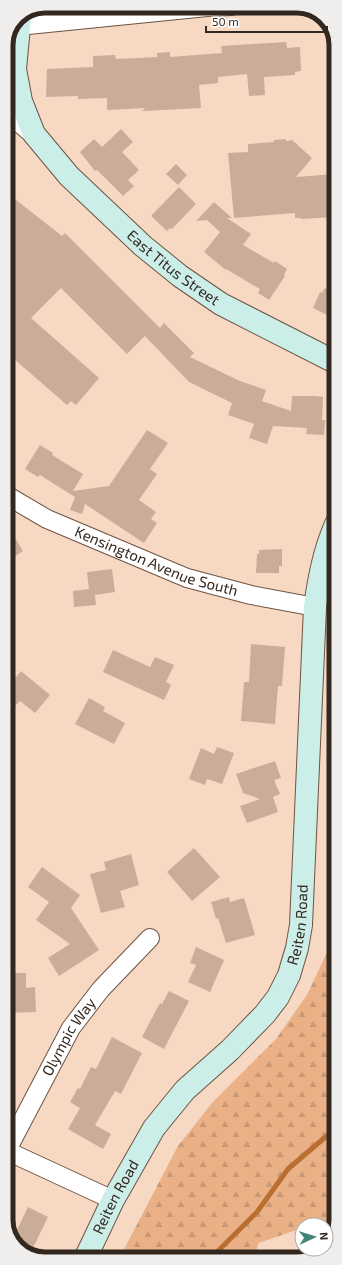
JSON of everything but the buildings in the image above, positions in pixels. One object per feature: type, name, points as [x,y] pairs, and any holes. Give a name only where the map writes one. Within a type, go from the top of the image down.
[{"type":"street","points":[[22,23],[136,13]]},
{"type":"street","name":"East Titus Street","points":[[17,30],[15,69],[21,101],[34,134],[74,181],[143,246],[180,276],[221,304],[329,359]]},
{"type":"street","name":"East Titus Street","points":[[13,118],[37,138]]},
{"type":"street","name":"Kensington Avenue South","points":[[13,499],[47,519],[187,578],[251,595],[315,607]]},
{"type":"street","name":"Reiten Road","points":[[88,1252],[113,1200],[154,1128],[185,1090],[230,1050],[265,1014],[278,997],[289,975],[302,925],[315,607],[319,578],[329,539]]},
{"type":"street","name":"Olympic Way","points":[[13,1139],[71,1028],[101,989],[150,938]]},
{"type":"street","points":[[13,1154],[113,1200]]},
{"type":"green space","points":[[329,948],[329,1217],[294,1217],[294,1231],[259,1243],[255,1252],[123,1252],[178,1146],[212,1103],[276,1039],[307,995]]},
{"type":"waterway","points":[[217,1252],[257,1212],[288,1169],[329,1134]]}]
